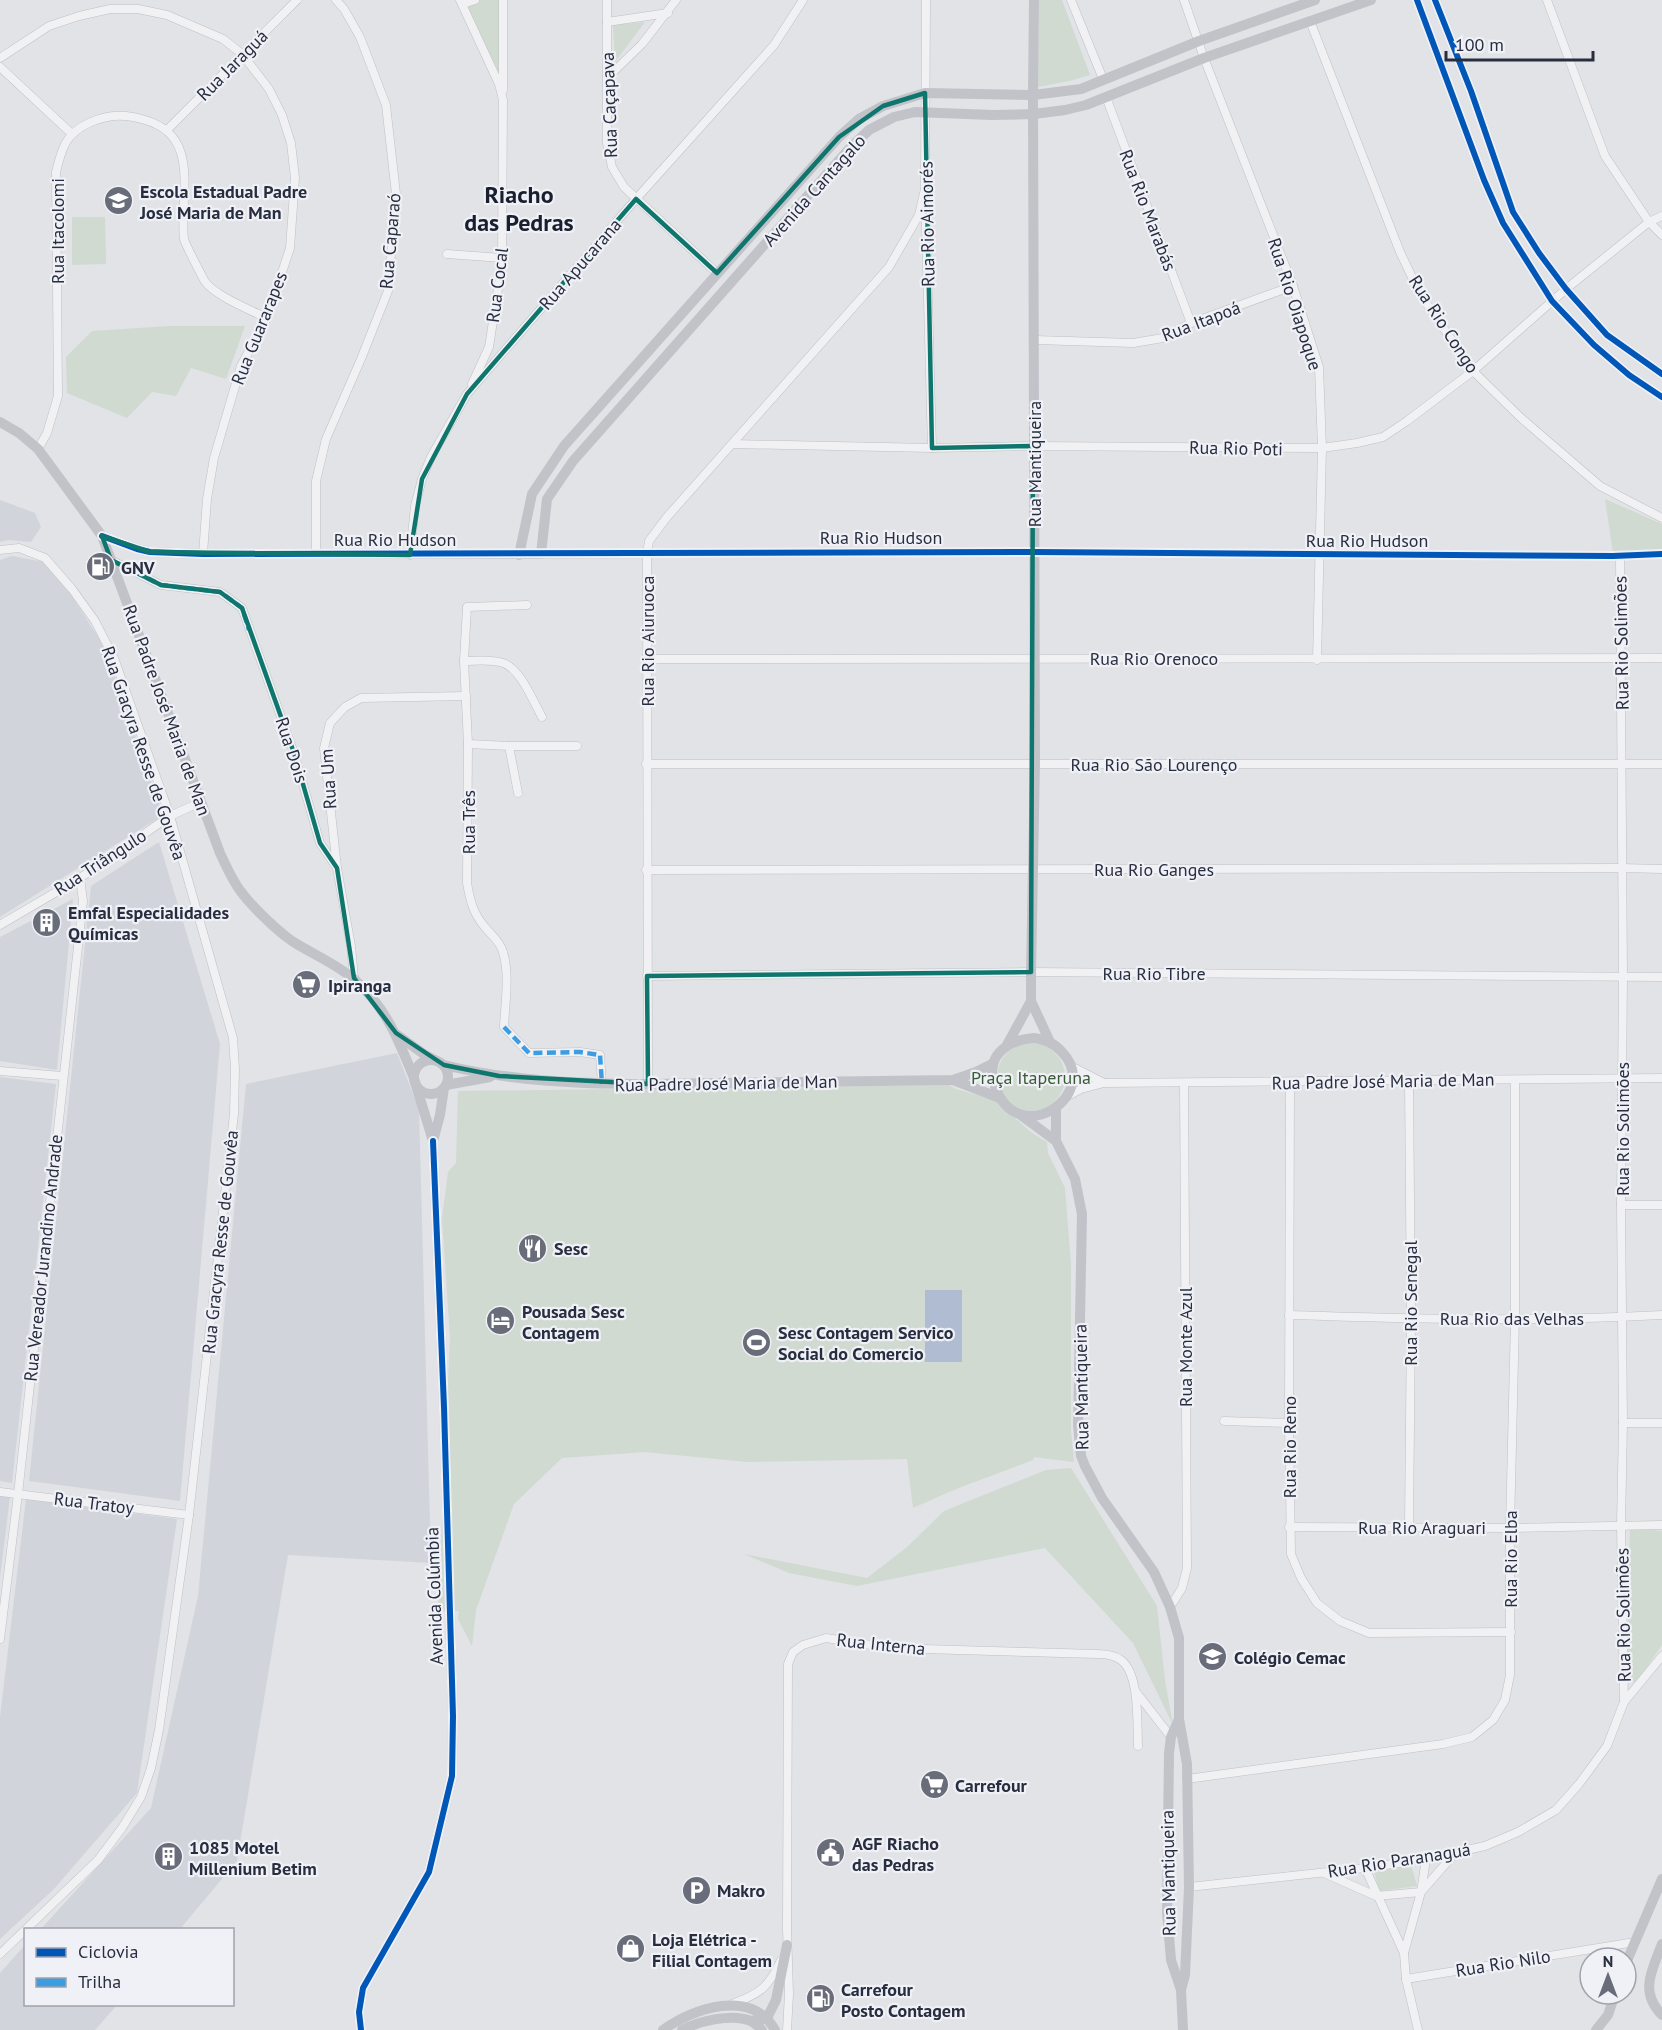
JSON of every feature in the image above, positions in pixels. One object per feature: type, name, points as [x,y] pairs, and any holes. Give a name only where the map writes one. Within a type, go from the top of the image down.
[{"type":"street","name":"Rua Jaraguá","points":[[166,130],[297,0]]},
{"type":"street","name":"Rua Caparaó","points":[[316,554],[316,481],[326,438],[388,291],[396,194],[386,105],[360,37],[344,9],[336,0]]},
{"type":"street","points":[[461,2],[475,0]]},
{"type":"street","points":[[503,100],[504,0]]},
{"type":"street","name":"Rua Caçapava","points":[[608,0],[607,143],[612,167],[624,188],[717,273]]},
{"type":"street","points":[[607,78],[642,44],[676,0]]},
{"type":"street","name":"Rua Apucarana","points":[[410,555],[415,506],[422,479],[431,457],[467,393],[774,45],[803,0]]},
{"type":"street","name":"Rua Rio Aimorés","points":[[926,0],[926,189],[932,448]]},
{"type":"street","name":"Rua Mantiqueira","points":[[1034,0],[1033,658],[1035,763],[1030,972],[1031,1000],[1050,1042]]},
{"type":"street","points":[[1071,0],[1103,80]]},
{"type":"street","name":"Rua Rio Oiapoque","points":[[1184,0],[1293,286],[1319,367],[1322,448],[1317,660]]},
{"type":"street","name":"Avenida Cantagalo","points":[[541,554],[547,499],[573,461],[850,148],[869,130],[894,117],[925,111],[992,115],[1034,114],[1086,105],[1204,57],[1371,0]]},
{"type":"street","points":[[1417,0],[1484,180],[1503,223],[1552,301],[1594,345],[1629,375],[1662,397]]},
{"type":"street","points":[[1435,0],[1471,91],[1513,212],[1539,253],[1566,289],[1607,334],[1662,374]]},
{"type":"street","points":[[1547,0],[1605,156],[1649,222],[1662,235]]},
{"type":"street","name":"Avenida Cantagalo","points":[[519,555],[532,494],[564,446],[839,137],[859,119],[883,106],[925,93],[1033,94],[1081,89],[1199,41],[1308,1]]},
{"type":"street","name":"Rua Cocal","points":[[461,2],[499,84],[503,100],[502,258],[489,346],[467,393]]},
{"type":"street","name":"Rua Guararapes","points":[[0,58],[49,26],[110,9],[138,9],[167,15],[223,39],[242,54],[269,89],[282,115],[291,143],[295,178],[290,248],[267,318],[241,366],[214,458],[207,499],[203,554]]},
{"type":"street","points":[[607,22],[668,12]]},
{"type":"street","name":"Rua Rio Congo","points":[[1310,21],[1400,252],[1420,294],[1473,371],[1520,417],[1600,486],[1662,518]]},
{"type":"street","points":[[0,67],[72,134],[90,123],[110,116],[132,116],[153,122],[166,130],[180,145],[184,166],[184,242],[205,283],[232,302],[267,318]]},
{"type":"street","points":[[1454,98],[1471,91]]},
{"type":"street","name":"Rua Rio Marabás","points":[[1106,96],[1191,323]]},
{"type":"street","name":"Rua Itacolomi","points":[[38,449],[47,433],[58,396],[56,172],[62,147],[72,134]]},
{"type":"street","name":"Rua Rio Aiuruoca","points":[[648,1084],[646,659],[649,541],[667,517],[889,267],[919,215],[926,189]]},
{"type":"street","name":"Rua Rio Poti","points":[[732,444],[932,448],[1033,446],[1322,448],[1357,443],[1383,436],[1407,421],[1473,371],[1566,289],[1649,222],[1662,216]]},
{"type":"street","points":[[447,254],[502,258]]},
{"type":"street","name":"Rua Itapoá","points":[[1035,340],[1133,343],[1163,338],[1191,323],[1293,286]]},
{"type":"street","name":"Rua Padre José Maria de Man","points":[[0,422],[19,433],[38,449],[102,536],[220,853],[236,884],[246,898],[290,939],[354,978]]},
{"type":"street","name":"Rua Rio Hudson","points":[[102,536],[150,552],[203,554],[1034,552],[1662,555]]},
{"type":"street","name":"Rua Gracyra Resse de Gouvêa","points":[[0,550],[19,548],[45,558],[61,575],[95,621],[114,658],[170,816],[233,1038],[235,1069],[234,1114],[189,1515],[152,1768],[141,1797],[98,1860],[27,1928]]},
{"type":"street","name":"Rua Rio Solimões","points":[[1620,556],[1623,976],[1621,1525],[1624,1702]]},
{"type":"street","name":"Rua Dois","points":[[111,560],[161,585],[220,592],[242,608],[294,753],[320,843],[337,868]]},
{"type":"street","name":"Rua Três","points":[[527,604],[467,607],[464,661],[468,744],[467,883],[471,906],[503,952],[506,967],[504,1027],[528,1053],[580,1052],[600,1055],[602,1084]]},
{"type":"street","name":"Rua Rio Orenoco","points":[[646,659],[1662,658]]},
{"type":"street","points":[[464,661],[492,660],[505,663],[516,672],[542,717]]},
{"type":"street","name":"Rua Um","points":[[354,978],[351,946],[337,868],[324,748],[330,723],[345,707],[361,698],[466,696]]},
{"type":"street","points":[[468,744],[577,746]]},
{"type":"street","points":[[509,746],[518,793]]},
{"type":"street","name":"Rua Rio São Lourenço","points":[[646,764],[1662,764]]},
{"type":"street","name":"Rua Triângulo","points":[[0,925],[80,878],[170,816],[201,802]]},
{"type":"street","name":"Rua Rio Ganges","points":[[646,870],[1662,869]]},
{"type":"street","name":"Rua Vereador Jurandino Andrade","points":[[0,1639],[83,901],[80,878]]},
{"type":"street","name":"Rua Rio Tibre","points":[[647,976],[1030,972],[1662,977]]},
{"type":"street","points":[[354,978],[383,1010],[422,1091],[439,1092],[445,1086]]},
{"type":"street","points":[[1006,1047],[1031,1000]]},
{"type":"street","name":"Rua Padre José Maria de Man","points":[[396,1033],[425,1055],[439,1062],[500,1076],[602,1084],[953,1080],[992,1064]]},
{"type":"street","points":[[1034,1038],[1050,1042],[1068,1058],[1073,1079],[1072,1087],[1056,1108],[1036,1117],[1022,1116],[1013,1111],[1000,1098],[992,1080],[992,1064],[997,1054],[1023,1039],[1034,1038]]},
{"type":"street","points":[[415,1080],[415,1072],[420,1064],[439,1062],[448,1072],[433,1141]]},
{"type":"street","name":"Rua Padre José Maria de Man","points":[[1071,1066],[1104,1083]]},
{"type":"street","points":[[0,1071],[62,1076]]},
{"type":"street","name":"Rua Padre José Maria de Man","points":[[445,1086],[500,1076]]},
{"type":"street","name":"Rua Padre José Maria de Man","points":[[1066,1096],[1104,1083],[1662,1078]]},
{"type":"street","name":"Avenida Colúmbia","points":[[361,2030],[359,2012],[363,1988],[429,1872],[452,1776],[453,1716],[445,1430],[433,1141],[415,1080]]},
{"type":"street","name":"Rua Padre José Maria de Man","points":[[953,1080],[1000,1098]]},
{"type":"street","name":"Rua Rio Senegal","points":[[1409,1080],[1411,1319],[1409,1527]]},
{"type":"street","name":"Rua Rio Elba","points":[[1187,1779],[1443,1744],[1472,1737],[1493,1720],[1504,1700],[1510,1675],[1510,1528],[1515,1318],[1515,1080]]},
{"type":"street","name":"Rua Rio Reno","points":[[1290,1082],[1288,1423],[1291,1554],[1301,1578],[1317,1603],[1340,1621],[1370,1633],[1510,1632]]},
{"type":"street","name":"Rua Monte Azul","points":[[1170,1606],[1182,1588],[1187,1568],[1184,1084]]},
{"type":"street","name":"Rua Mantiqueira","points":[[1056,1108],[1056,1141],[1075,1179],[1082,1214],[1078,1425],[1081,1456],[1102,1497],[1154,1572],[1170,1606],[1179,1638],[1179,1719],[1185,1746],[1187,1779],[1189,1887],[1185,1975],[1181,1990]]},
{"type":"street","name":"Rua Mantiqueira","points":[[1022,1116],[1056,1141]]},
{"type":"street","points":[[1621,1205],[1662,1205]]},
{"type":"street","name":"Rua Rio das Velhas","points":[[1289,1315],[1411,1319],[1662,1315]]},
{"type":"street","points":[[1224,1421],[1288,1423]]},
{"type":"street","points":[[1623,1423],[1662,1423]]},
{"type":"street","name":"Rua Tratoy","points":[[0,1492],[189,1515]]},
{"type":"street","name":"Rua Rio Araguari","points":[[1289,1527],[1510,1528],[1662,1525]]},
{"type":"street","name":"Rua Interna","points":[[787,2030],[789,1994],[787,1945],[788,1664],[793,1652],[803,1645],[826,1638],[890,1648],[1115,1656],[1127,1665],[1136,1692],[1138,1746]]},
{"type":"street","name":"Rua Rio Paranaguá","points":[[1189,1887],[1426,1859],[1485,1846],[1518,1832],[1556,1810],[1580,1784],[1607,1746],[1624,1702],[1662,1656]]},
{"type":"street","name":"Rua Interna","points":[[1136,1692],[1171,1737]]},
{"type":"street","name":"Rua Mantiqueira","points":[[1179,1719],[1169,1745],[1167,1912],[1175,1976],[1181,1990],[1184,2030]]},
{"type":"street","points":[[1171,1737],[1185,1746]]},
{"type":"street","points":[[1323,1872],[1376,1896],[1421,1892],[1456,1852]]},
{"type":"street","points":[[1418,2030],[1406,1979],[1404,1953],[1421,1892],[1426,1859]]},
{"type":"street","points":[[1365,1868],[1404,1953]]},
{"type":"street","points":[[1633,1946],[1662,1879]]},
{"type":"street","name":"Rua Gracyra Resse de Gouvêa","points":[[0,1954],[24,1931]]},
{"type":"street","name":"Rua Rio Nilo","points":[[1406,1979],[1635,1942]]},
{"type":"street","points":[[1662,1944],[1648,1978],[1650,1997],[1662,2015]]},
{"type":"street","points":[[767,2018],[776,2000],[787,1945]]},
{"type":"street","name":"Rua Interna","points":[[729,2005],[758,1994],[766,1986],[787,1945]]},
{"type":"street","points":[[1170,1945],[1181,1948],[1186,1946]]},
{"type":"street","points":[[663,2030],[678,2018],[729,2005],[748,2008],[767,2018],[775,2030]]},
{"type":"street","points":[[1596,2030],[1608,2015],[1611,2006]]},
{"type":"street","points":[[682,2030],[706,2020],[731,2018],[751,2021],[767,2018]]},
{"type":"street","points":[[751,2021],[762,2030]]},
{"type":"highlighted area","points":[[925,93],[932,448],[1033,446],[1031,972],[647,976],[648,1084],[499,1076],[444,1065],[396,1033],[354,978],[337,868],[320,843],[294,753],[242,608],[220,592],[161,585],[111,560],[102,536],[150,552],[410,555],[422,479],[467,394],[636,199],[717,273],[839,137],[883,106]]},
{"type":"shaded area","points":[[0,500],[35,513],[41,527],[31,542],[9,540],[0,542]]},
{"type":"shaded area","points":[[12,556],[50,563],[104,646],[163,815],[0,917],[0,560]]},
{"type":"shaded area","points":[[159,842],[220,1044],[180,1501],[29,1481],[91,886]]},
{"type":"shaded area","points":[[73,899],[57,1070],[0,1061],[0,937]]},
{"type":"shaded area","points":[[397,1053],[419,1109],[431,1563],[288,1555],[237,1861],[181,1928],[42,1928],[151,1808],[198,1596],[246,1084]]},
{"type":"shaded area","points":[[0,1077],[56,1084],[12,1483],[0,1481]]},
{"type":"shaded area","points":[[0,1496],[10,1497],[0,1578]]},
{"type":"shaded area","points":[[26,1499],[177,1519],[137,1793],[54,1889],[0,1939],[0,1717]]},
{"type":"shaded area","points":[[24,1946],[24,2006],[116,2006],[95,2030],[0,2030],[0,1973]]},
{"type":"green space","points":[[480,0],[500,0],[500,75],[466,5]]},
{"type":"green space","points":[[1039,0],[1062,0],[1090,75],[1038,87]]},
{"type":"green space","points":[[645,22],[615,62],[613,25]]},
{"type":"green space","points":[[72,217],[105,217],[106,264],[72,265]]},
{"type":"green space","points":[[169,326],[245,326],[226,379],[191,368],[176,396],[152,392],[127,418],[67,393],[66,357],[92,331]]},
{"type":"green space","points":[[1605,499],[1662,524],[1662,552],[1613,553]]},
{"type":"green space","name":"Praça Itaperuna","points":[[1031,1043],[1044,1046],[1055,1053],[1062,1064],[1065,1077],[1062,1090],[1055,1101],[1044,1108],[1031,1111],[1018,1108],[1007,1101],[1000,1090],[997,1077],[1000,1064],[1007,1053],[1018,1046]]},
{"type":"green space","name":"Sesc Contagem Servico Social do Comercio","points":[[949,1085],[995,1100],[1032,1133],[1047,1142],[1048,1153],[1065,1188],[1071,1264],[1071,1431],[1074,1462],[1034,1457],[1033,1460],[913,1508],[907,1459],[748,1462],[645,1452],[562,1458],[514,1504],[476,1610],[472,1646],[458,1619],[459,1611],[438,1611],[450,1337],[442,1218],[448,1172],[456,1163],[458,1091]]},
{"type":"green space","points":[[1071,1468],[1157,1606],[1165,1681],[1173,1725],[1133,1643],[1045,1548],[857,1586],[789,1573],[744,1554],[867,1578],[906,1548],[944,1511],[1046,1470]]},
{"type":"green space","points":[[1630,1528],[1662,1531],[1662,1645],[1636,1683],[1626,1681]]},
{"type":"green space","points":[[1411,1865],[1417,1886],[1379,1891],[1374,1871]]},
{"type":"water","points":[[925,1290],[962,1290],[962,1362],[925,1362]]},
{"type":"marked path","points":[[111,560],[161,585],[220,592],[242,608],[249,630]]},
{"type":"marked path","points":[[504,1027],[529,1053],[580,1052],[600,1055],[602,1084]]},
{"type":"cycle path","points":[[1417,0],[1484,180],[1503,223],[1552,301],[1594,345],[1629,375],[1662,397]]},
{"type":"cycle path","points":[[1435,0],[1471,91],[1513,212],[1539,253],[1566,289],[1607,335],[1662,374]]},
{"type":"cycle path","points":[[102,536],[150,552],[203,554],[1034,552],[1613,556],[1662,554]]},
{"type":"cycle path","points":[[361,2030],[359,2012],[363,1988],[429,1872],[452,1776],[453,1716],[444,1407],[433,1141]]},
{"type":"place","name":"Escola Estadual Padre José Maria de Man","points":[[119,201]]},
{"type":"place","name":"GNV","points":[[100,567]]},
{"type":"place","name":"Emfal Especialidades Químicas","points":[[47,922]]},
{"type":"place","name":"Ipiranga","points":[[307,985]]},
{"type":"place","name":"Sesc","points":[[533,1248]]},
{"type":"place","name":"Pousada Sesc Contagem","points":[[501,1321]]},
{"type":"place","name":"Sesc Contagem Servico Social do Comercio","points":[[757,1342]]},
{"type":"place","name":"Colégio Cemac","points":[[1213,1657]]},
{"type":"place","name":"Carrefour","points":[[934,1785]]},
{"type":"place","name":"AGF Riacho das Pedras","points":[[831,1853]]},
{"type":"place","name":"1085 Motel Millenium Betim","points":[[168,1857]]},
{"type":"place","name":"Makro","points":[[696,1890]]},
{"type":"place","name":"Loja Elétrica - Filial Contagem","points":[[631,1949]]},
{"type":"place","name":"Carrefour Posto Contagem","points":[[820,1999]]},
{"type":"district","name":"Riacho das Pedras","points":[[519,208]]}]
